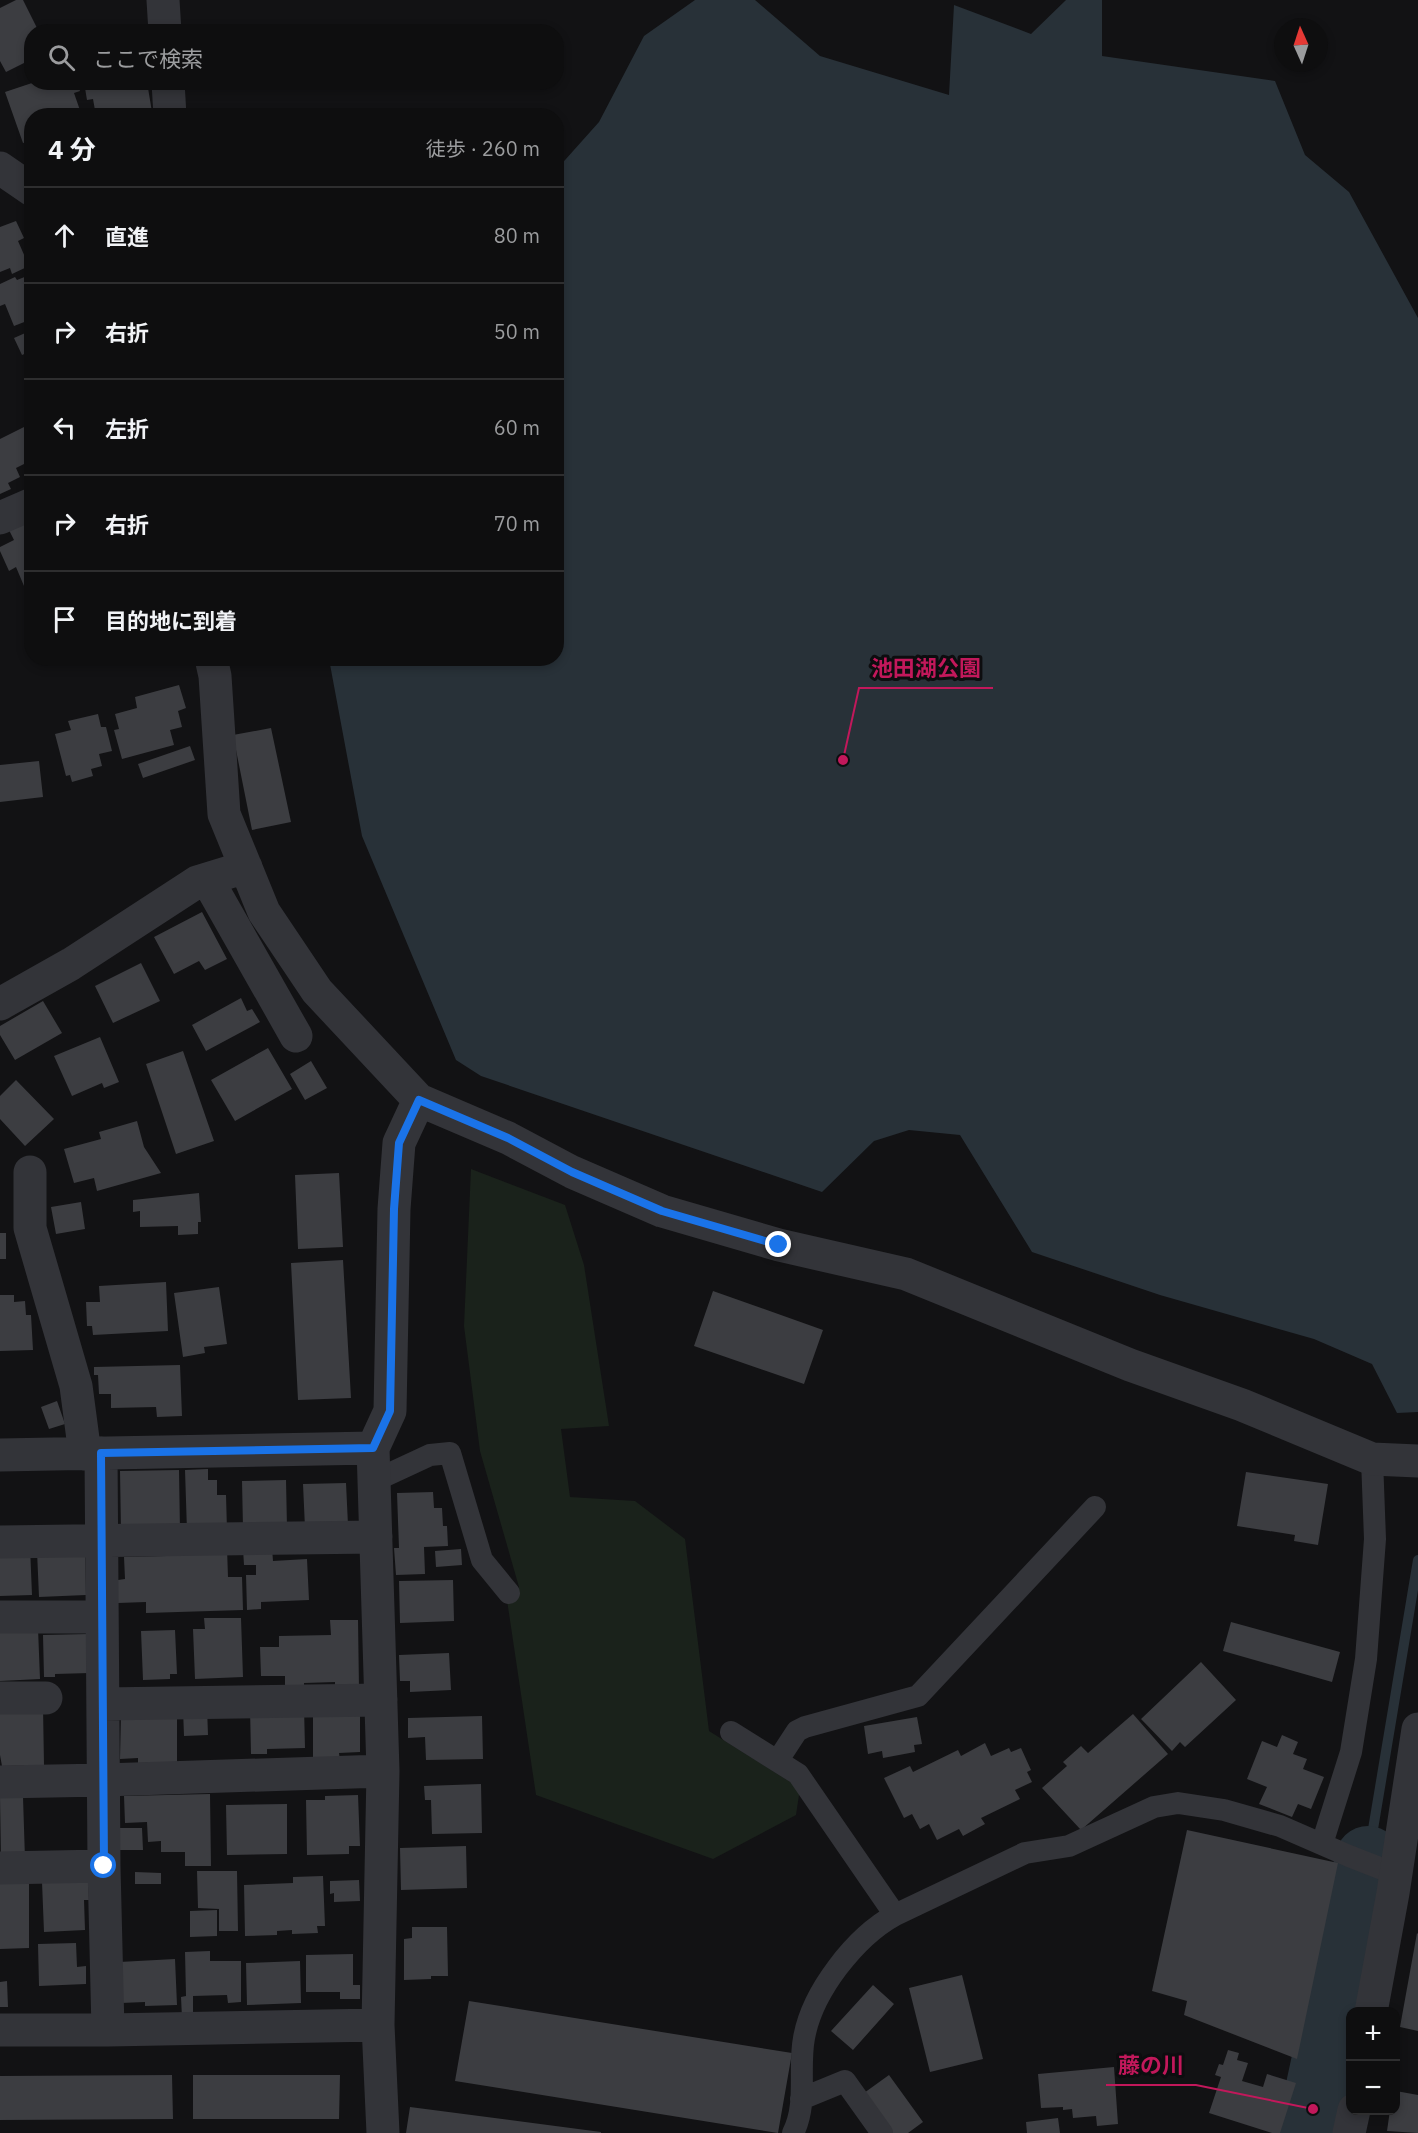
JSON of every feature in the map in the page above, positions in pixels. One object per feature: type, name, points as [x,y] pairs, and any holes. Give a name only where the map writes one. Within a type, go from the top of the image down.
[{"type":"street","points":[[163,0],[164,24]]},
{"type":"street","points":[[168,90],[170,108]]},
{"type":"street","points":[[0,168],[24,184]]},
{"type":"street","points":[[0,518],[24,508]]},
{"type":"street","points":[[213,666],[224,814],[264,912],[317,991],[419,1100],[508,1138],[572,1172],[662,1211],[779,1245],[906,1274],[1120,1360],[1242,1405],[1372,1459],[1412,1461]]},
{"type":"street","points":[[0,1004],[71,964],[197,882],[246,867]]},
{"type":"street","points":[[207,879],[296,1036]]},
{"type":"street","points":[[383,2133],[378,2025],[383,1771],[373,1448],[390,1411],[394,1209],[399,1143],[419,1100]]},
{"type":"street","points":[[30,1172],[30,1228],[93,1453],[102,1541],[104,1866],[108,2030]]},
{"type":"street","points":[[0,1455],[373,1448]]},
{"type":"street","points":[[0,1542],[376,1537]]},
{"type":"street","points":[[0,1617],[102,1617]]},
{"type":"street","points":[[0,1698],[46,1698]]},
{"type":"street","points":[[103,1704],[381,1700]]},
{"type":"street","points":[[1372,2007],[1400,1879],[1418,1729]]},
{"type":"street","points":[[0,1782],[383,1771]]},
{"type":"street","points":[[0,1868],[104,1866]]},
{"type":"street","points":[[0,2030],[378,2025]]},
{"type":"street","points":[[1349,2133],[1352,2115]]},
{"type":"lane","points":[[374,1481],[430,1455],[450,1454],[483,1560],[509,1593]]},
{"type":"lane","points":[[1322,1844],[1351,1752],[1366,1659],[1375,1539],[1372,1459]]},
{"type":"lane","points":[[777,1760],[797,1731],[805,1726],[918,1696],[1095,1507]]},
{"type":"lane","points":[[731,1732],[798,1774],[895,1915]]},
{"type":"lane","points":[[793,2133],[800,2118],[804,2037],[822,1988],[858,1944],[887,1919],[1025,1853],[1069,1846],[1154,1807],[1178,1803],[1224,1810],[1280,1826],[1400,1879]]},
{"type":"lane","points":[[801,2099],[845,2081],[882,2133]]},
{"type":"shaded area","points":[[695,0],[755,0],[820,56],[949,95],[954,5],[1031,34],[1066,0],[1102,0],[1102,56],[1275,81],[1305,155],[1349,192],[1418,318],[1418,1412],[1397,1413],[1372,1364],[1314,1339],[1160,1295],[1032,1252],[960,1135],[909,1130],[874,1141],[822,1192],[481,1076],[456,1060],[362,836],[330,666],[564,666],[564,161],[599,122],[644,36]]},
{"type":"shaded area","points":[[471,1169],[565,1205],[584,1265],[609,1426],[561,1429],[570,1497],[635,1501],[685,1539],[709,1731],[800,1788],[796,1815],[713,1859],[536,1795],[507,1600],[519,1587],[480,1451],[464,1326]]},
{"type":"building","points":[[16,0],[23,0],[35,24],[24,24],[24,63],[6,72],[0,61],[0,8]]},
{"type":"building","points":[[24,86],[24,90],[80,90],[74,93],[79,108],[24,108],[23,143],[5,92]]},
{"type":"building","points":[[85,90],[148,90],[151,108],[95,108],[93,99],[87,100]]},
{"type":"building","points":[[16,221],[24,238],[18,241],[24,255],[24,268],[12,274],[10,268],[0,272],[0,227]]},
{"type":"building","points":[[15,277],[17,280],[24,277],[24,322],[14,326],[5,304],[0,306],[0,284]]},
{"type":"building","points":[[24,334],[24,354],[22,355],[14,338]]},
{"type":"building","points":[[24,427],[24,464],[16,468],[20,477],[8,483],[11,489],[0,494],[0,439]]},
{"type":"building","points":[[24,523],[24,586],[16,567],[9,571],[0,551],[0,547],[14,540],[9,530]]},
{"type":"building","points":[[179,685],[186,708],[178,711],[182,727],[170,730],[174,745],[122,759],[114,730],[119,729],[115,714],[137,708],[135,697]]},
{"type":"building","points":[[98,714],[101,727],[106,727],[112,751],[99,754],[102,766],[91,769],[93,776],[72,782],[70,775],[66,776],[55,734],[71,730],[68,721]]},
{"type":"building","points":[[271,728],[291,822],[252,830],[233,735]]},
{"type":"building","points":[[190,746],[195,760],[143,778],[138,764]]},
{"type":"building","points":[[39,761],[43,797],[0,802],[0,765]]},
{"type":"building","points":[[202,912],[227,959],[205,970],[199,961],[174,974],[154,937]]},
{"type":"building","points":[[141,963],[160,1001],[113,1023],[95,986]]},
{"type":"building","points":[[241,998],[247,1011],[252,1009],[260,1022],[206,1051],[192,1025]]},
{"type":"building","points":[[43,1001],[62,1033],[15,1060],[0,1035],[0,1026]]},
{"type":"building","points":[[100,1037],[119,1082],[104,1088],[102,1083],[72,1096],[54,1056]]},
{"type":"building","points":[[268,1048],[292,1089],[235,1121],[211,1080]]},
{"type":"building","points":[[183,1051],[214,1141],[176,1154],[146,1064]]},
{"type":"building","points":[[311,1061],[327,1088],[305,1100],[290,1074]]},
{"type":"building","points":[[16,1080],[54,1119],[25,1146],[0,1119],[0,1096]]},
{"type":"building","points":[[137,1121],[144,1147],[161,1173],[97,1191],[94,1178],[74,1183],[64,1149],[101,1139],[99,1132]]},
{"type":"building","points":[[339,1173],[343,1247],[298,1249],[295,1175]]},
{"type":"building","points":[[199,1193],[201,1222],[198,1222],[198,1234],[178,1235],[178,1226],[140,1227],[140,1211],[133,1212],[133,1200]]},
{"type":"building","points":[[81,1202],[85,1229],[56,1234],[51,1207]]},
{"type":"building","points":[[0,1233],[6,1233],[6,1259],[0,1259]]},
{"type":"building","points":[[343,1260],[351,1398],[298,1400],[291,1263]]},
{"type":"building","points":[[166,1282],[168,1331],[93,1335],[92,1326],[87,1326],[86,1302],[100,1302],[99,1286]]},
{"type":"building","points":[[219,1287],[227,1344],[204,1347],[205,1353],[183,1357],[174,1293]]},
{"type":"building","points":[[713,1291],[823,1330],[804,1384],[694,1346]]},
{"type":"building","points":[[0,1295],[14,1295],[14,1302],[25,1301],[26,1315],[31,1315],[33,1350],[0,1351]]},
{"type":"building","points":[[180,1365],[182,1416],[157,1417],[156,1407],[111,1408],[111,1394],[99,1394],[98,1375],[94,1375],[94,1367]]},
{"type":"building","points":[[57,1401],[65,1424],[49,1429],[41,1407]]},
{"type":"building","points":[[208,1469],[208,1480],[217,1480],[217,1495],[226,1495],[227,1530],[187,1531],[185,1470]]},
{"type":"building","points":[[179,1470],[180,1530],[121,1531],[120,1471]]},
{"type":"building","points":[[1246,1472],[1328,1484],[1318,1545],[1294,1541],[1295,1535],[1237,1526]]},
{"type":"building","points":[[286,1480],[287,1527],[243,1528],[242,1481]]},
{"type":"building","points":[[346,1483],[348,1525],[305,1528],[303,1484]]},
{"type":"building","points":[[433,1492],[434,1508],[442,1508],[443,1526],[447,1526],[448,1546],[424,1547],[425,1574],[396,1575],[394,1548],[399,1548],[397,1493]]},
{"type":"building","points":[[0,1546],[30,1546],[32,1595],[0,1596]]},
{"type":"building","points":[[227,1548],[228,1577],[242,1577],[243,1610],[146,1613],[146,1602],[118,1603],[118,1580],[125,1579],[124,1557],[166,1556]]},
{"type":"building","points":[[272,1548],[273,1561],[307,1559],[309,1600],[261,1602],[261,1609],[247,1610],[246,1575],[256,1575],[256,1565],[244,1565],[243,1549]]},
{"type":"building","points":[[85,1549],[86,1595],[39,1597],[37,1551]]},
{"type":"building","points":[[461,1549],[462,1565],[436,1567],[435,1551]]},
{"type":"building","points":[[453,1580],[454,1621],[400,1623],[399,1581]]},
{"type":"building","points":[[204,1618],[241,1618],[243,1677],[195,1679],[193,1629],[205,1629]]},
{"type":"building","points":[[330,1620],[358,1620],[359,1689],[335,1693],[335,1682],[304,1683],[304,1688],[285,1688],[285,1676],[261,1676],[260,1647],[279,1647],[279,1636],[331,1635]]},
{"type":"building","points":[[1231,1622],[1340,1652],[1332,1682],[1223,1651]]},
{"type":"building","points":[[38,1628],[40,1679],[0,1681],[0,1629]]},
{"type":"building","points":[[175,1630],[177,1674],[170,1674],[170,1679],[143,1680],[141,1631]]},
{"type":"building","points":[[89,1634],[90,1673],[55,1674],[55,1677],[44,1677],[43,1635]]},
{"type":"building","points":[[449,1653],[451,1690],[410,1692],[410,1681],[400,1681],[399,1655]]},
{"type":"building","points":[[1201,1662],[1236,1700],[1185,1747],[1180,1742],[1172,1751],[1141,1719]]},
{"type":"building","points":[[43,1707],[44,1765],[2,1766],[0,1708]]},
{"type":"building","points":[[207,1707],[208,1735],[184,1736],[183,1709]]},
{"type":"building","points":[[304,1707],[305,1748],[267,1749],[267,1754],[251,1754],[250,1708]]},
{"type":"building","points":[[313,1710],[360,1710],[360,1752],[339,1753],[340,1761],[313,1761]]},
{"type":"building","points":[[177,1713],[177,1762],[138,1763],[138,1758],[120,1759],[121,1714]]},
{"type":"building","points":[[1133,1714],[1168,1754],[1081,1830],[1042,1788],[1067,1766],[1063,1762],[1081,1746],[1088,1753]]},
{"type":"building","points":[[482,1716],[483,1759],[426,1760],[425,1737],[408,1738],[408,1718]]},
{"type":"building","points":[[917,1717],[922,1744],[914,1745],[915,1752],[883,1758],[882,1751],[868,1754],[864,1726]]},
{"type":"building","points":[[1282,1735],[1298,1742],[1293,1754],[1307,1759],[1303,1769],[1324,1777],[1311,1809],[1298,1804],[1292,1817],[1259,1804],[1267,1787],[1247,1779],[1262,1741],[1277,1747]]},
{"type":"building","points":[[985,1743],[991,1756],[1009,1748],[1011,1752],[1021,1748],[1031,1770],[1027,1772],[1032,1782],[1015,1790],[1020,1799],[981,1818],[985,1824],[963,1836],[959,1829],[937,1840],[929,1824],[920,1829],[912,1814],[904,1818],[884,1778],[910,1766],[913,1772],[958,1750],[961,1756]]},
{"type":"building","points":[[481,1784],[482,1833],[432,1834],[431,1800],[425,1800],[424,1786]]},
{"type":"building","points":[[210,1794],[211,1866],[185,1866],[185,1852],[161,1852],[161,1841],[148,1842],[147,1822],[125,1823],[124,1796]]},
{"type":"building","points":[[358,1795],[360,1846],[349,1846],[349,1854],[307,1855],[306,1800],[325,1800],[325,1796]]},
{"type":"building","points":[[0,1797],[23,1797],[25,1859],[1,1860]]},
{"type":"building","points":[[287,1804],[287,1854],[227,1855],[226,1805]]},
{"type":"building","points":[[117,1828],[142,1828],[143,1850],[118,1850]]},
{"type":"building","points":[[1187,1830],[1338,1863],[1297,2059],[1184,2015],[1187,2001],[1152,1991]]},
{"type":"building","points":[[466,1846],[467,1888],[401,1890],[400,1848]]},
{"type":"building","points":[[197,1871],[237,1871],[238,1931],[219,1931],[219,1909],[198,1908]]},
{"type":"building","points":[[135,1872],[161,1873],[161,1884],[135,1884]]},
{"type":"building","points":[[323,1876],[325,1926],[317,1926],[318,1933],[292,1934],[292,1930],[277,1931],[277,1935],[245,1936],[244,1885],[293,1883],[293,1877]]},
{"type":"building","points":[[359,1880],[360,1901],[334,1902],[334,1893],[330,1894],[330,1881]]},
{"type":"building","points":[[88,1881],[89,1900],[84,1900],[85,1930],[44,1932],[42,1882]]},
{"type":"building","points":[[0,1883],[29,1883],[29,1948],[0,1949]]},
{"type":"building","points":[[217,1910],[217,1936],[190,1937],[190,1911]]},
{"type":"building","points":[[412,1927],[447,1927],[448,1976],[404,1980],[404,1939],[412,1938]]},
{"type":"building","points":[[1417,1933],[1418,2031],[1400,2027]]},
{"type":"building","points":[[76,1943],[77,1967],[86,1966],[86,1984],[39,1986],[38,1944]]},
{"type":"building","points":[[210,1951],[210,1961],[241,1961],[241,2002],[228,2003],[227,1995],[193,1996],[193,2018],[182,2018],[181,1997],[186,1996],[185,1952]]},
{"type":"building","points":[[353,1954],[353,1985],[360,1985],[360,1999],[340,1999],[340,1992],[306,1992],[306,1955]]},
{"type":"building","points":[[175,1959],[177,2005],[145,2006],[145,2002],[121,2003],[119,1962]]},
{"type":"building","points":[[300,1961],[301,2003],[247,2005],[246,1963]]},
{"type":"building","points":[[962,1975],[983,2059],[930,2072],[909,1988]]},
{"type":"building","points":[[7,1981],[8,2007],[0,2007],[0,1982]]},
{"type":"building","points":[[873,1985],[894,2004],[853,2050],[831,2031]]},
{"type":"building","points":[[469,2001],[792,2053],[778,2133],[455,2081]]},
{"type":"building","points":[[1228,2050],[1239,2053],[1237,2060],[1248,2063],[1242,2081],[1263,2087],[1267,2074],[1296,2083],[1280,2133],[1272,2133],[1209,2113],[1221,2077],[1215,2075],[1219,2064],[1223,2065]]},
{"type":"building","points":[[1114,2067],[1118,2124],[1097,2126],[1096,2116],[1073,2118],[1072,2109],[1041,2108],[1038,2074]]},
{"type":"building","points":[[172,2075],[173,2119],[0,2120],[0,2076]]},
{"type":"building","points":[[193,2075],[340,2075],[339,2119],[193,2119]]},
{"type":"building","points":[[889,2075],[923,2122],[908,2133],[893,2133],[864,2093]]},
{"type":"building","points":[[1400,2092],[1418,2095],[1418,2133],[1387,2131],[1389,2115],[1400,2115]]},
{"type":"building","points":[[410,2107],[601,2132],[601,2133],[406,2133]]},
{"type":"building","points":[[1058,2118],[1060,2133],[1027,2133],[1026,2122]]},
{"type":"waterway","points":[[1368,1859],[1418,1560]]},
{"type":"waterway","points":[[1309,2133],[1368,1859]]},
{"type":"place","name":"池田湖公園","points":[[843,760]]},
{"type":"place","name":"藤の川","points":[[1313,2109]]},
{"type":"route","points":[[104,1866],[101,1453],[373,1448],[390,1411],[394,1209],[399,1143],[419,1100],[508,1138],[572,1172],[662,1211],[779,1245]]}]
